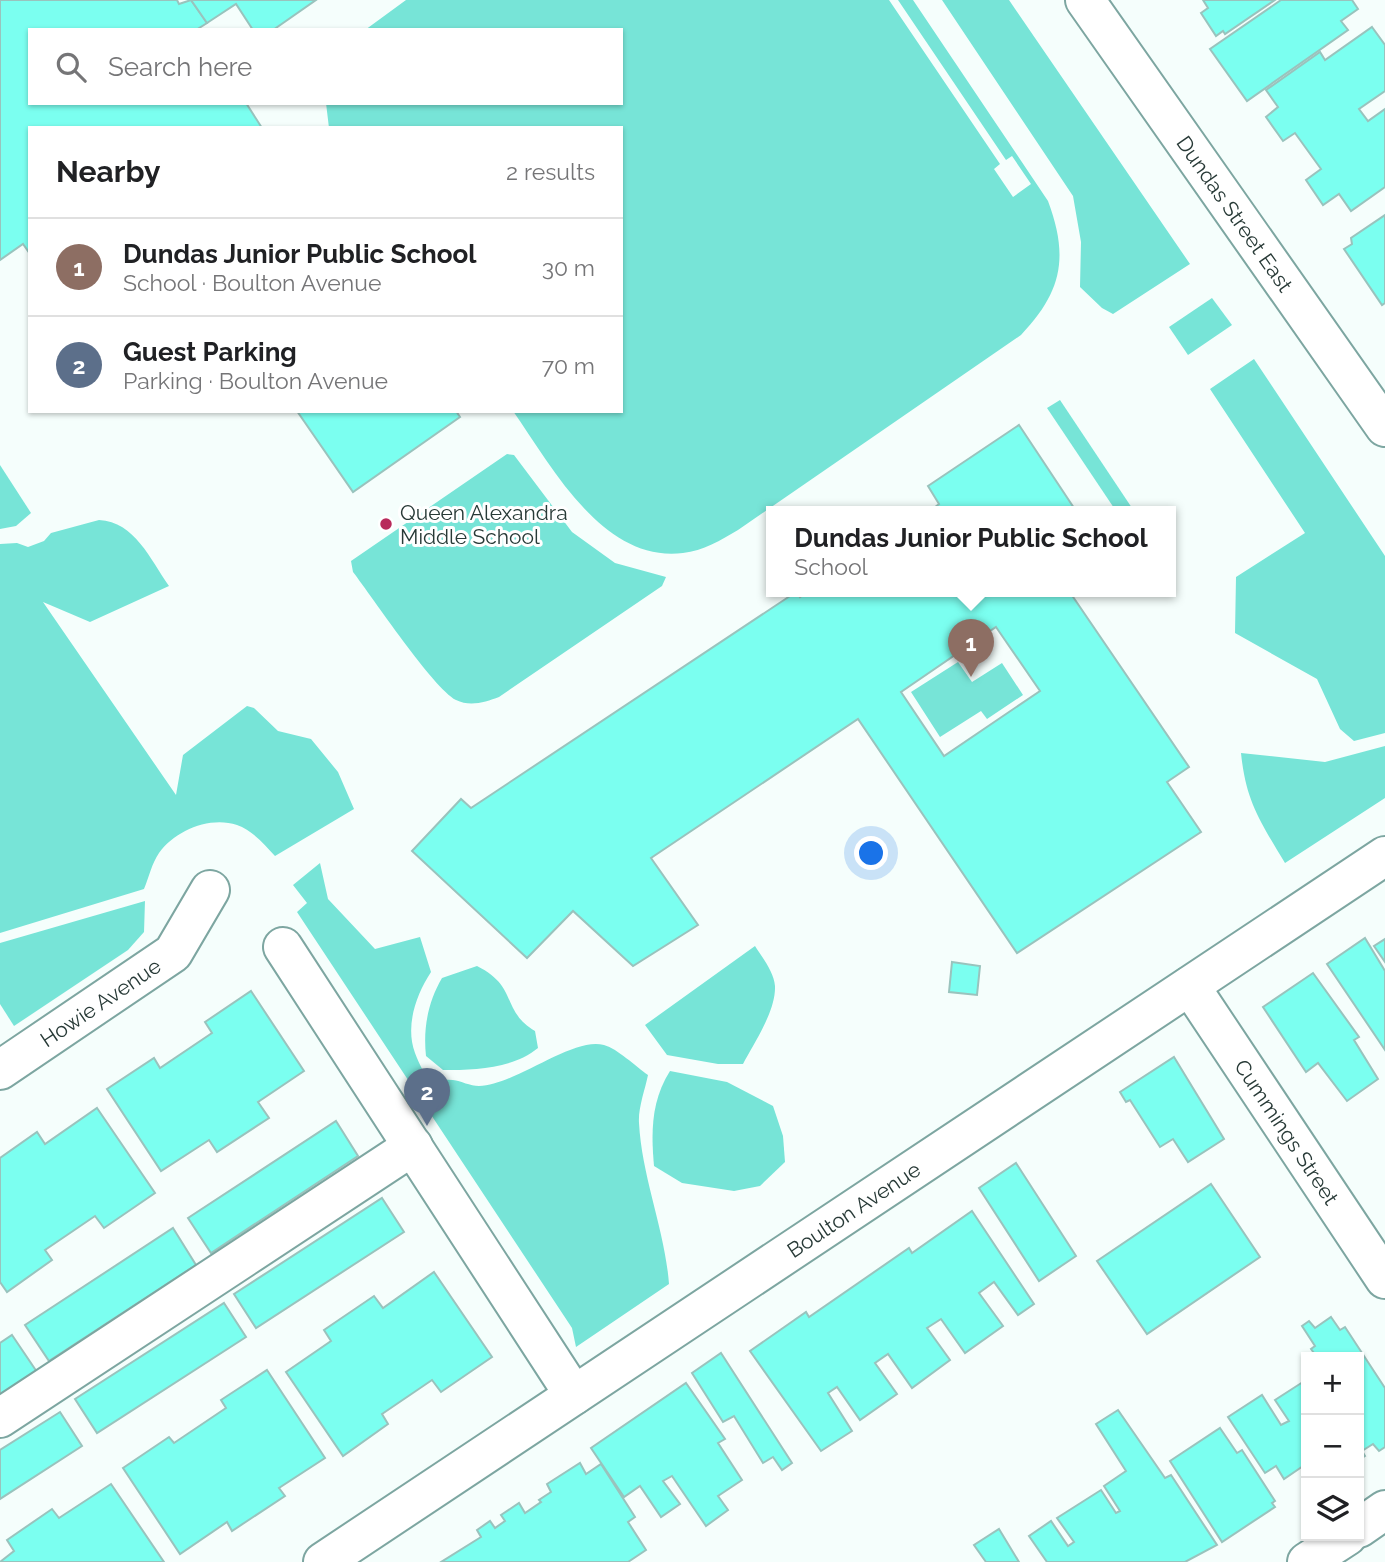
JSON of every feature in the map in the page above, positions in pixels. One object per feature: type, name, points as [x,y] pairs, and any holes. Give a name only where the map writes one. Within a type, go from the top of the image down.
[{"type":"street","name":"Dundas Street East","points":[[1085,0],[1385,427]]},
{"type":"street","name":"Boulton Avenue","points":[[323,1562],[1385,856]]},
{"type":"street","name":"Howie Avenue","points":[[0,1070],[173,953],[210,890]]},
{"type":"street","points":[[283,947],[574,1395]]},
{"type":"street","name":"Cummings Street","points":[[1190,986],[1385,1279]]},
{"type":"street","points":[[0,1418],[413,1146]]},
{"type":"street","points":[[1364,1525],[1385,1510]]},
{"type":"street","points":[[1307,1562],[1339,1541]]},
{"type":"shaded area","points":[[406,0],[889,0],[1000,164],[994,169],[1013,197],[1031,184],[1012,156],[1006,160],[898,0],[913,0],[1048,201],[1055,221],[1059,257],[1053,288],[1035,319],[1021,335],[773,506],[766,506],[766,511],[738,530],[705,547],[683,553],[654,552],[628,543],[604,527],[583,507],[514,413],[623,413],[623,126],[329,126],[326,105],[623,105],[623,28],[368,28]]},
{"type":"shaded area","points":[[942,0],[1009,0],[1190,264],[1113,314],[1102,308],[1080,287],[1081,242],[1073,196]]},
{"type":"shaded area","points":[[1212,298],[1232,325],[1188,355],[1169,327]]},
{"type":"shaded area","points":[[1254,359],[1385,556],[1385,733],[1354,741],[1340,729],[1317,679],[1235,633],[1236,577],[1305,533],[1210,389]]},
{"type":"shaded area","points":[[1060,400],[1131,506],[1113,506],[1047,408]]},
{"type":"shaded area","points":[[507,454],[514,455],[572,532],[615,563],[666,577],[662,586],[499,697],[467,703],[456,700],[433,679],[353,572],[351,561]]},
{"type":"shaded area","points":[[0,465],[31,513],[16,526],[0,529]]},
{"type":"shaded area","points":[[99,520],[112,522],[132,535],[169,586],[90,622],[43,602],[176,795],[183,755],[247,706],[254,708],[278,731],[311,739],[338,772],[354,809],[275,856],[243,827],[215,822],[194,827],[174,838],[159,853],[144,889],[0,933],[0,544],[17,543],[28,547],[44,541],[51,533]]},
{"type":"shaded area","points":[[958,662],[972,682],[1002,663],[1023,695],[987,719],[981,711],[940,737],[911,692]]},
{"type":"shaded area","points":[[1385,746],[1385,798],[1285,863],[1261,823],[1251,798],[1241,753],[1325,762]]},
{"type":"shaded area","points":[[320,863],[328,899],[375,949],[420,937],[431,972],[417,1001],[411,1032],[415,1053],[428,1075],[476,1086],[494,1084],[577,1047],[591,1044],[609,1047],[648,1075],[640,1111],[641,1143],[669,1284],[576,1347],[572,1328],[297,912],[307,903],[293,885]]},
{"type":"shaded area","points":[[145,901],[144,932],[128,950],[14,1026],[0,1004],[0,943]]},
{"type":"shaded area","points":[[755,946],[772,975],[774,996],[763,1026],[743,1064],[718,1064],[667,1055],[645,1025]]},
{"type":"shaded area","points":[[477,966],[490,974],[505,990],[517,1015],[535,1031],[538,1048],[505,1064],[480,1069],[443,1070],[426,1056],[425,1035],[430,1006],[442,978]]},
{"type":"shaded area","points":[[670,1071],[727,1082],[773,1106],[783,1136],[785,1162],[760,1186],[734,1191],[682,1183],[654,1166],[656,1105]]},
{"type":"building","points":[[0,0],[177,0],[179,4],[191,0],[207,23],[199,28],[28,28],[28,105],[247,105],[261,126],[28,126],[28,251],[23,244],[0,260]]},
{"type":"building","points":[[191,0],[316,0],[276,28],[252,28],[236,4],[207,23]]},
{"type":"building","points":[[1203,0],[1275,0],[1225,34],[1223,31],[1216,36],[1201,13],[1208,8]]},
{"type":"building","points":[[1281,0],[1352,0],[1358,9],[1341,21],[1348,30],[1247,101],[1210,49]]},
{"type":"building","points":[[1372,27],[1385,45],[1385,91],[1359,109],[1368,121],[1385,109],[1385,187],[1351,211],[1339,194],[1323,205],[1306,180],[1321,169],[1295,133],[1283,141],[1266,117],[1278,107],[1266,90],[1320,52],[1325,60]]},
{"type":"building","points":[[1385,215],[1385,303],[1382,305],[1344,249],[1352,244],[1351,238]]},
{"type":"building","points":[[298,413],[457,413],[460,417],[353,492]]},
{"type":"building","points":[[1019,425],[1073,506],[936,506],[939,504],[928,486]]},
{"type":"building","points":[[788,597],[1073,597],[1189,767],[1167,782],[1201,832],[1017,953],[858,719],[651,858],[698,925],[633,966],[573,911],[527,958],[412,851],[461,799],[471,808]],"holes":[[[996,627],[1040,691],[944,756],[901,692]]]},
{"type":"building","points":[[1365,938],[1385,971],[1385,1050],[1327,964]]},
{"type":"building","points":[[1385,939],[1385,962],[1374,946]]},
{"type":"building","points":[[952,962],[980,966],[977,995],[949,992]]},
{"type":"building","points":[[1313,973],[1359,1037],[1354,1040],[1378,1079],[1347,1101],[1318,1063],[1306,1072],[1263,1007]]},
{"type":"building","points":[[251,991],[304,1071],[258,1102],[269,1118],[217,1152],[209,1140],[161,1171],[107,1089],[154,1058],[160,1068],[212,1033],[205,1022]]},
{"type":"building","points":[[1174,1057],[1224,1139],[1188,1162],[1173,1139],[1160,1147],[1130,1100],[1126,1102],[1120,1092]]},
{"type":"building","points":[[97,1108],[155,1193],[104,1228],[95,1216],[45,1250],[52,1260],[7,1292],[0,1282],[0,1158],[37,1132],[45,1144]]},
{"type":"building","points":[[336,1121],[358,1156],[211,1253],[188,1218]]},
{"type":"building","points":[[1016,1163],[1076,1256],[1039,1281],[979,1188]]},
{"type":"building","points":[[1211,1184],[1260,1257],[1147,1334],[1097,1261]]},
{"type":"building","points":[[382,1198],[404,1232],[256,1328],[234,1294]]},
{"type":"building","points":[[972,1211],[1034,1304],[1018,1315],[994,1282],[979,1293],[1003,1326],[965,1353],[941,1319],[927,1328],[950,1360],[912,1388],[888,1354],[875,1363],[897,1394],[860,1420],[837,1387],[828,1393],[852,1431],[821,1451],[750,1351],[806,1312],[809,1317],[909,1248],[912,1253]]},
{"type":"building","points":[[173,1228],[196,1265],[49,1361],[25,1325]]},
{"type":"building","points":[[434,1272],[492,1357],[441,1392],[432,1380],[382,1414],[388,1424],[343,1456],[286,1372],[331,1341],[324,1330],[374,1296],[383,1308]]},
{"type":"building","points":[[224,1303],[246,1337],[97,1433],[75,1399]]},
{"type":"building","points":[[1331,1317],[1340,1330],[1345,1327],[1361,1352],[1313,1352],[1311,1349],[1315,1346],[1302,1326],[1309,1321],[1315,1328]]},
{"type":"building","points":[[12,1335],[37,1372],[0,1397],[0,1343]]},
{"type":"building","points":[[721,1353],[792,1463],[782,1470],[773,1457],[763,1463],[734,1416],[723,1422],[692,1373]]},
{"type":"building","points":[[1364,1356],[1385,1388],[1385,1447],[1379,1451],[1373,1444],[1364,1450]]},
{"type":"building","points":[[267,1370],[325,1458],[279,1488],[285,1496],[232,1531],[227,1522],[180,1554],[123,1468],[169,1437],[174,1443],[226,1408],[221,1400]]},
{"type":"building","points":[[686,1383],[725,1439],[718,1443],[742,1480],[718,1496],[728,1510],[706,1526],[672,1476],[663,1481],[680,1504],[661,1517],[640,1486],[624,1497],[591,1448]]},
{"type":"building","points":[[1301,1383],[1301,1467],[1284,1479],[1276,1466],[1265,1473],[1228,1417],[1262,1395],[1281,1425],[1289,1421],[1275,1400]]},
{"type":"building","points":[[1118,1410],[1165,1478],[1171,1475],[1217,1545],[1185,1562],[1047,1562],[1029,1536],[1051,1521],[1068,1546],[1074,1542],[1057,1518],[1101,1490],[1116,1513],[1120,1511],[1104,1486],[1126,1471],[1096,1424]]},
{"type":"building","points":[[60,1412],[82,1446],[0,1499],[0,1450]]},
{"type":"building","points":[[1220,1428],[1237,1453],[1242,1450],[1275,1501],[1272,1503],[1275,1507],[1222,1542],[1170,1461]]},
{"type":"building","points":[[580,1463],[586,1474],[601,1464],[635,1517],[628,1522],[646,1550],[628,1562],[441,1562],[481,1537],[477,1530],[490,1521],[495,1528],[505,1521],[501,1515],[519,1503],[525,1513],[541,1502],[539,1500],[551,1492],[547,1484]]},
{"type":"building","points":[[111,1484],[164,1562],[0,1562],[14,1551],[7,1540],[52,1509],[59,1518]]},
{"type":"building","points":[[999,1529],[1019,1562],[986,1562],[974,1545]]},
{"type":"place","name":"Queen Alexandra Middle School","points":[[386,524]]},
{"type":"place","name":"Dundas Junior Public School","points":[[971,677]]},
{"type":"place","name":"Guest Parking","points":[[427,1126]]}]
